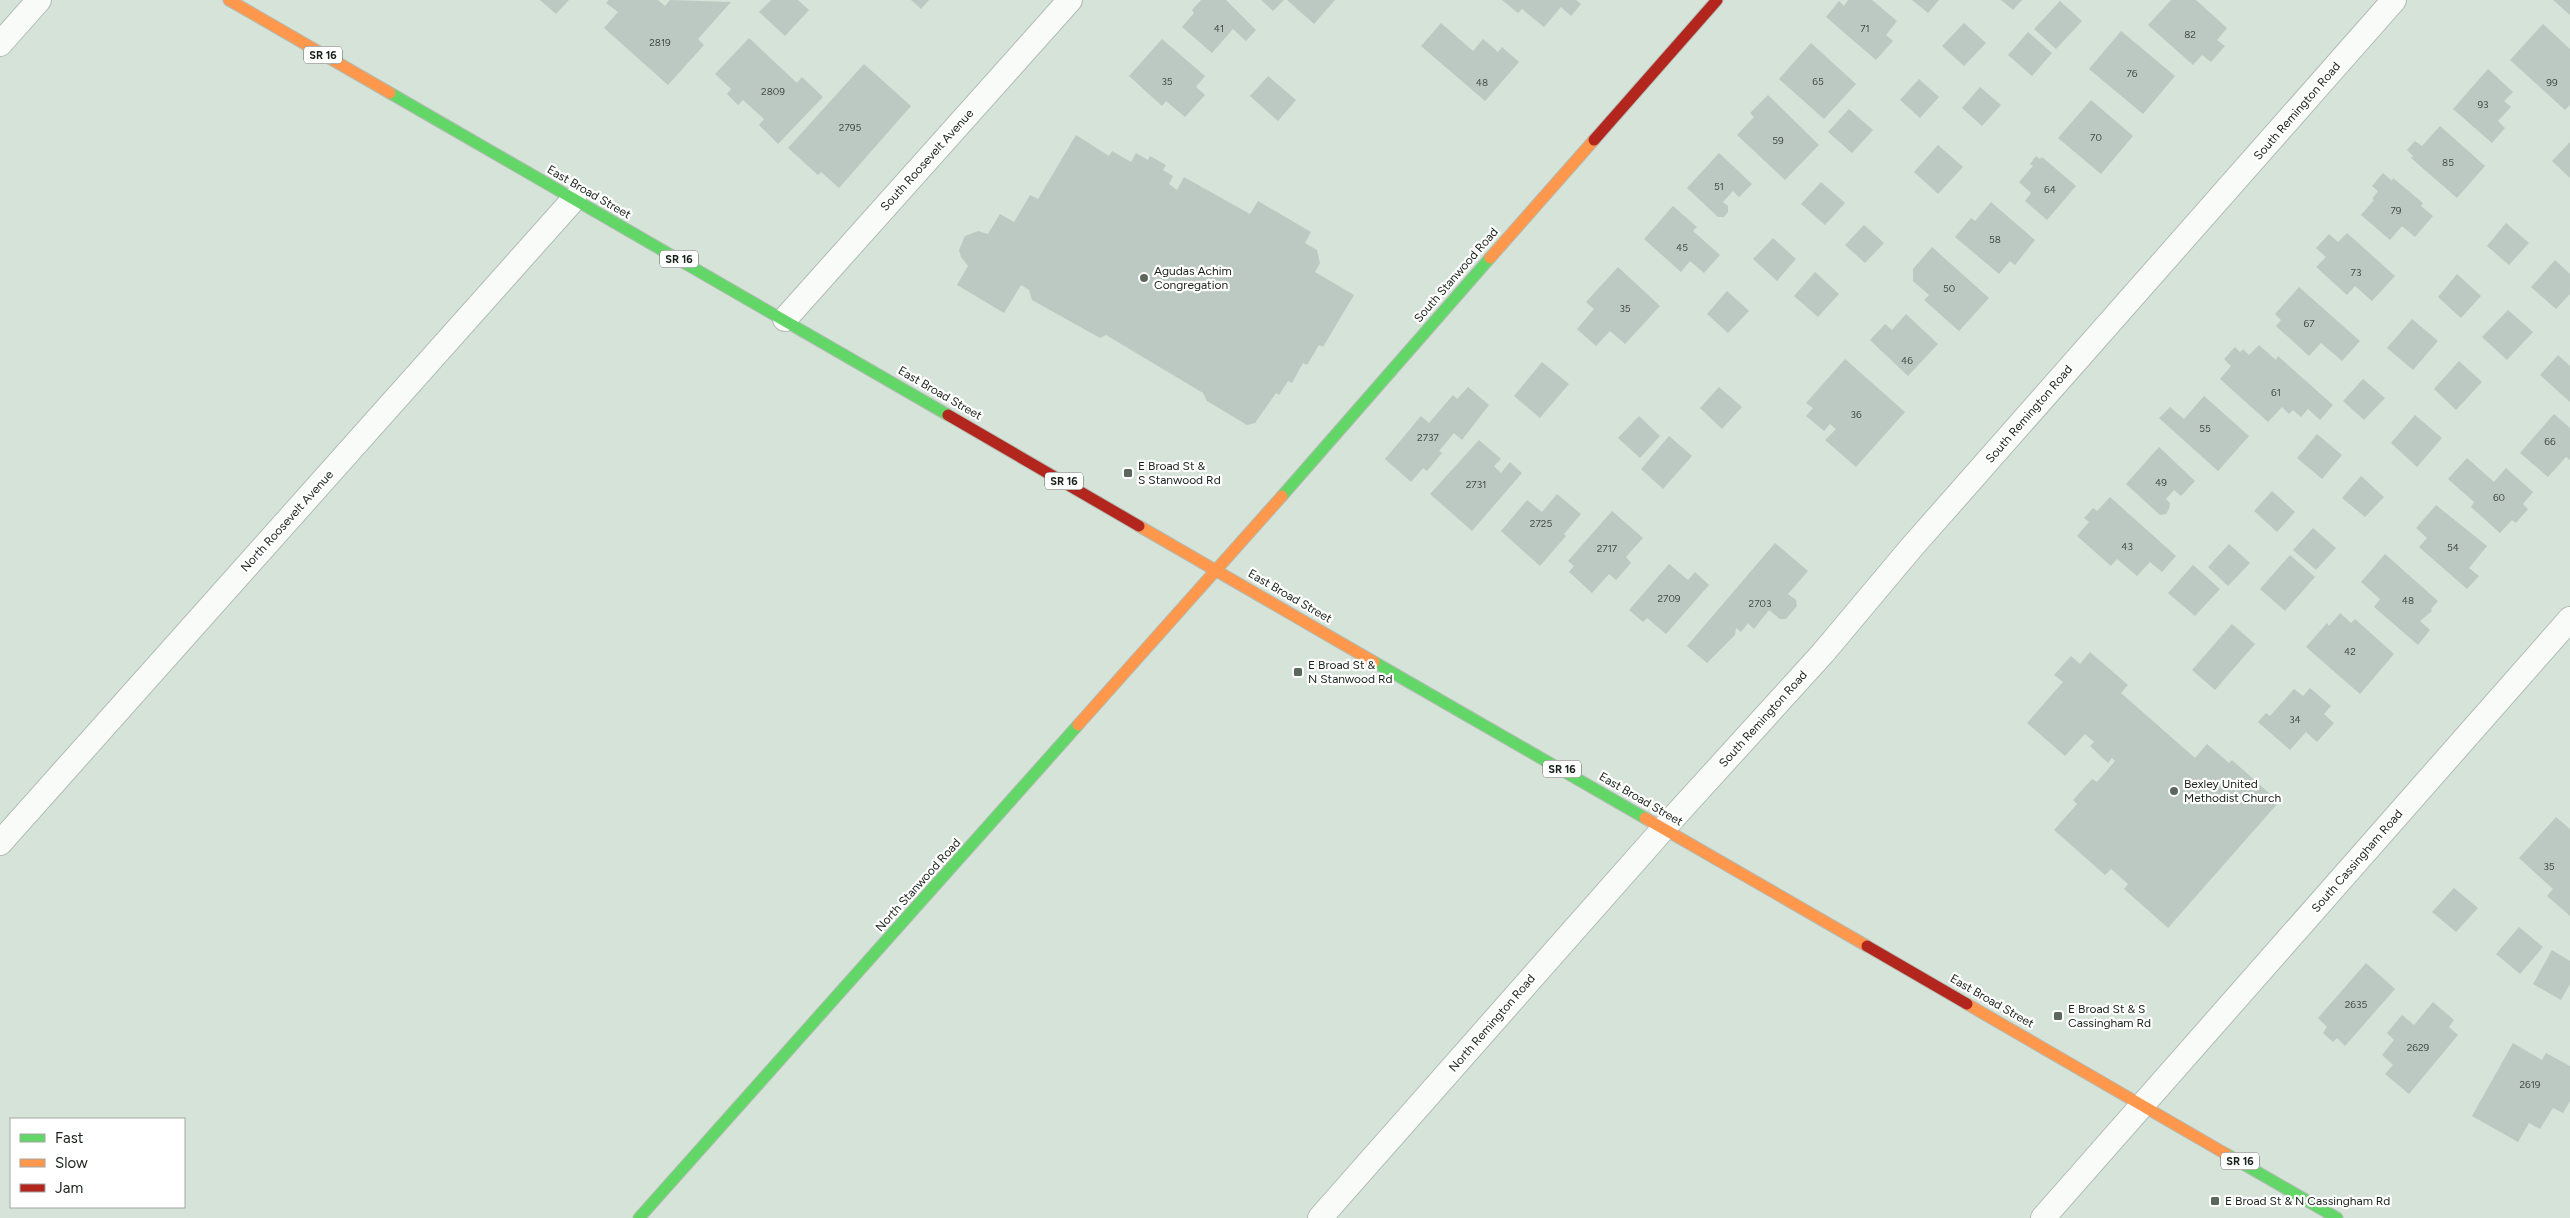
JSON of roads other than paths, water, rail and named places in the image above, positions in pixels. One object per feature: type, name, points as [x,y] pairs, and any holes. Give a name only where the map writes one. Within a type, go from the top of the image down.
[{"type":"main road","name":"East Broad Street","points":[[229,0],[2144,1104],[2337,1218]]},
{"type":"main road","name":"South Stanwood Road","points":[[1217,570],[1717,0]]},
{"type":"main road","name":"North Stanwood Road","points":[[640,1218],[1217,570]]},
{"type":"street","points":[[0,44],[39,0]]},
{"type":"street","name":"South Roosevelt Avenue","points":[[785,319],[1070,0]]},
{"type":"street","name":"South Remington Road","points":[[1664,828],[1823,653],[1924,534],[2394,0]]},
{"type":"street","name":"North Roosevelt Avenue","points":[[0,843],[574,199]]},
{"type":"street","name":"South Cassingham Road","points":[[2043,1218],[2570,619]]},
{"type":"street","name":"North Remington Road","points":[[1320,1218],[1664,828]]},
{"type":"place","name":"Agudas Achim Congregation","points":[[1144,278]]},
{"type":"place","name":"E Broad St & S Stanwood Rd","points":[[1128,473]]},
{"type":"place","name":"E Broad St & N Stanwood Rd","points":[[1298,672]]},
{"type":"place","name":"Bexley United Methodist Church","points":[[2174,791]]},
{"type":"place","name":"E Broad St & S Cassingham Rd","points":[[2058,1016]]},
{"type":"place","name":"E Broad St & N Cassingham Rd","points":[[2215,1201]]}]
